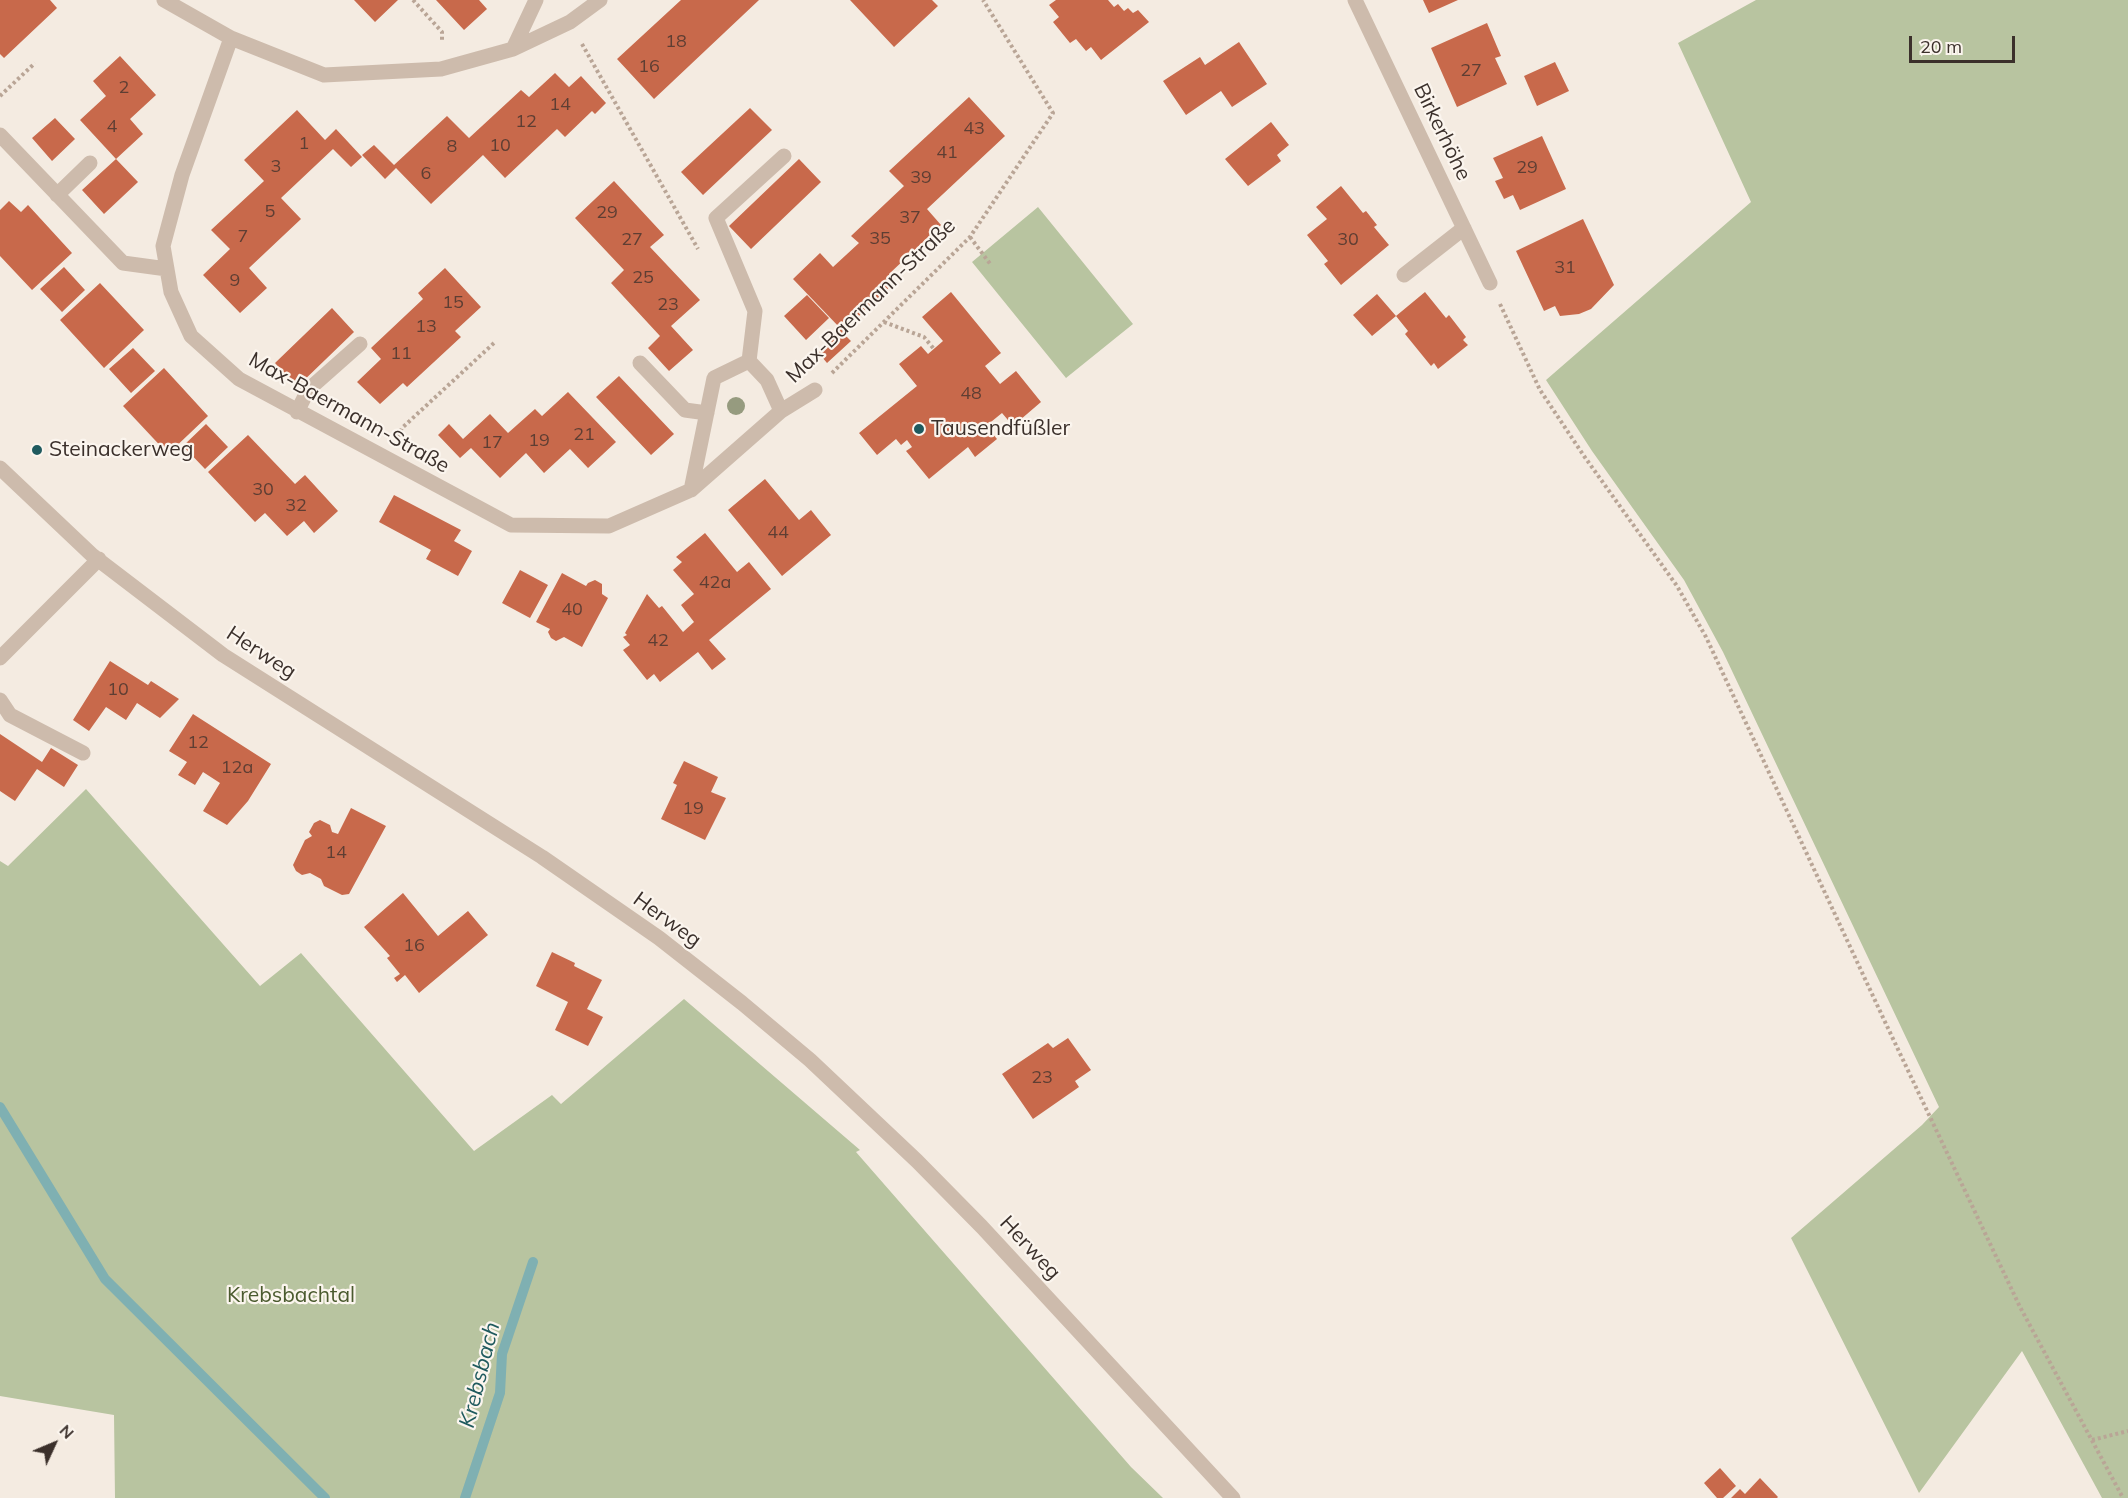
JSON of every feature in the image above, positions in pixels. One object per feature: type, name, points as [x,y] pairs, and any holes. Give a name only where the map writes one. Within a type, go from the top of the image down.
[{"type":"street","points":[[164,0],[231,38],[324,75],[441,69],[513,49],[570,22],[600,0]]},
{"type":"street","points":[[513,49],[536,0]]},
{"type":"street","name":"Birkerhöhe","points":[[1355,0],[1490,284]]},
{"type":"street","name":"Max-Baermann-Straße","points":[[231,38],[182,175],[163,246],[171,292],[191,336],[238,379],[510,525],[609,526],[691,490],[781,411],[815,390]]},
{"type":"street","points":[[0,135],[123,263],[167,268]]},
{"type":"street","points":[[691,490],[714,378],[749,361],[755,311],[716,218],[784,156]]},
{"type":"street","points":[[57,195],[90,163]]},
{"type":"street","points":[[1404,275],[1464,228]]},
{"type":"street","points":[[297,412],[308,390],[360,344]]},
{"type":"street","name":"Max-Baermann-Straße","points":[[749,361],[767,380],[781,411]]},
{"type":"street","points":[[640,363],[685,410],[707,413]]},
{"type":"street","name":"Herweg","points":[[0,468],[99,559],[223,654],[542,857],[659,938],[742,1003],[810,1060],[941,1185],[1233,1498]]},
{"type":"street","points":[[0,658],[99,559]]},
{"type":"street","points":[[0,700],[10,715],[83,753]]},
{"type":"path","points":[[412,0],[442,32],[441,69]]},
{"type":"path","points":[[985,2],[991,0]]},
{"type":"path","name":"Max-Baermann-Straße","points":[[815,390],[970,237],[1053,113],[985,2]]},
{"type":"path","points":[[570,22],[598,75],[704,258]]},
{"type":"path","points":[[0,96],[35,63]]},
{"type":"path","points":[[970,237],[991,265]]},
{"type":"path","points":[[1490,284],[1540,390],[1584,456],[1671,577],[1706,636],[2015,1297],[2123,1498]]},
{"type":"path","points":[[884,322],[924,338],[934,349]]},
{"type":"path","points":[[388,460],[402,429],[494,343]]},
{"type":"path","points":[[2092,1440],[2128,1431]]},
{"type":"green space","points":[[1756,0],[2128,0],[2128,1498],[2102,1498],[2022,1351],[1919,1493],[1791,1238],[1922,1125],[1939,1107],[1723,652],[1684,580],[1592,451],[1546,380],[1751,202],[1678,43]]},
{"type":"green space","points":[[1038,207],[1133,324],[1066,378],[972,262]]},
{"type":"green space","name":"Krebsbachtal","points":[[86,789],[260,986],[301,953],[474,1151],[552,1095],[561,1104],[684,999],[860,1150],[856,1152],[1131,1467],[1163,1498],[115,1498],[114,1415],[0,1396],[0,861],[8,866]]},
{"type":"building","points":[[0,0],[50,0],[57,8],[4,58],[0,54]]},
{"type":"building","points":[[354,0],[398,0],[375,22]]},
{"type":"building","points":[[436,0],[479,0],[487,9],[464,30]]},
{"type":"building","points":[[681,0],[759,0],[654,99],[617,59]]},
{"type":"building","points":[[850,0],[932,0],[938,6],[894,47]]},
{"type":"building","points":[[1056,0],[1108,0],[1114,7],[1118,4],[1124,11],[1128,8],[1133,13],[1138,10],[1149,22],[1101,60],[1091,47],[1086,51],[1076,39],[1070,43],[1053,22],[1059,17],[1049,5]]},
{"type":"building","points":[[1423,0],[1458,0],[1429,13]]},
{"type":"building","points":[[1487,23],[1501,56],[1495,58],[1507,84],[1457,107],[1431,48]]},
{"type":"building","points":[[1239,42],[1267,84],[1232,107],[1221,91],[1186,115],[1163,81],[1200,57],[1205,65]]},
{"type":"building","points":[[120,56],[156,95],[130,119],[143,134],[116,159],[80,120],[106,96],[93,81]]},
{"type":"building","points":[[1555,62],[1569,91],[1537,106],[1524,76]]},
{"type":"building","points":[[555,73],[569,87],[581,76],[606,103],[595,114],[592,111],[565,137],[557,129],[505,178],[483,155],[431,204],[396,168],[385,179],[362,155],[374,145],[394,165],[447,116],[469,138],[521,90],[529,97]]},
{"type":"building","points":[[969,97],[1005,136],[927,209],[941,225],[889,274],[896,281],[842,332],[851,341],[827,363],[817,351],[841,329],[793,279],[820,253],[833,267],[859,243],[851,236],[904,186],[889,171]]},
{"type":"building","points":[[750,108],[772,130],[703,195],[681,172]]},
{"type":"building","points":[[297,110],[325,140],[336,129],[362,157],[351,167],[333,149],[281,198],[301,219],[249,268],[267,288],[240,313],[203,275],[230,249],[211,230],[264,181],[244,160]]},
{"type":"building","points":[[55,118],[75,139],[52,161],[32,138]]},
{"type":"building","points":[[1271,122],[1289,145],[1277,155],[1281,161],[1248,186],[1225,159]]},
{"type":"building","points":[[1542,136],[1566,189],[1520,210],[1513,195],[1504,199],[1495,181],[1503,178],[1493,158]]},
{"type":"building","points":[[116,159],[138,182],[104,214],[82,190]]},
{"type":"building","points":[[799,159],[821,182],[751,249],[729,226]]},
{"type":"building","points":[[614,181],[664,235],[650,247],[700,300],[671,326],[693,350],[669,371],[648,348],[660,336],[611,283],[624,270],[575,218]]},
{"type":"building","points":[[1341,186],[1363,213],[1366,211],[1377,225],[1374,227],[1389,245],[1341,285],[1324,264],[1328,261],[1307,235],[1327,219],[1316,207]]},
{"type":"building","points":[[9,201],[21,212],[28,205],[72,253],[32,290],[0,256],[0,210]]},
{"type":"building","points":[[1583,219],[1614,285],[1591,309],[1579,314],[1560,316],[1555,306],[1544,311],[1516,251]]},
{"type":"building","points":[[64,267],[85,290],[62,312],[40,289]]},
{"type":"building","points":[[445,268],[481,307],[455,331],[461,337],[407,387],[403,383],[380,404],[357,382],[381,359],[371,348],[423,299],[418,293]]},
{"type":"building","points":[[100,283],[144,330],[104,368],[60,320]]},
{"type":"building","points":[[951,292],[1001,353],[985,366],[1000,384],[1016,371],[1041,402],[1013,426],[1002,413],[986,426],[997,439],[975,457],[968,447],[929,479],[906,451],[912,447],[907,440],[901,445],[896,439],[877,455],[859,433],[917,386],[899,364],[921,346],[928,354],[943,341],[922,317]]},
{"type":"building","points":[[1425,292],[1446,318],[1449,315],[1466,337],[1463,340],[1468,345],[1438,369],[1434,363],[1431,366],[1405,334],[1408,331],[1396,316]]},
{"type":"building","points":[[1377,294],[1396,316],[1372,336],[1353,315]]},
{"type":"building","points":[[807,295],[829,318],[806,340],[784,316]]},
{"type":"building","points":[[332,308],[354,332],[297,387],[275,363]]},
{"type":"building","points":[[133,348],[155,371],[131,393],[109,369]]},
{"type":"building","points":[[164,368],[208,416],[168,454],[123,406]]},
{"type":"building","points":[[619,376],[674,434],[651,455],[596,397]]},
{"type":"building","points":[[568,392],[616,442],[588,468],[570,449],[544,473],[526,453],[500,478],[471,448],[460,458],[438,435],[449,424],[463,439],[490,414],[508,433],[535,409],[542,416]]},
{"type":"building","points":[[206,424],[228,447],[205,469],[183,446]]},
{"type":"building","points":[[248,435],[295,484],[305,475],[338,511],[314,533],[304,521],[287,536],[265,513],[255,522],[208,472]]},
{"type":"building","points":[[765,479],[799,520],[811,510],[831,535],[782,576],[728,510]]},
{"type":"building","points":[[394,495],[461,530],[454,541],[472,551],[458,576],[426,559],[431,550],[379,522]]},
{"type":"building","points":[[705,533],[737,572],[749,562],[771,589],[709,640],[726,659],[712,670],[698,652],[660,682],[654,674],[647,680],[623,650],[630,645],[623,637],[627,635],[625,633],[647,594],[659,608],[662,606],[683,632],[694,622],[681,605],[694,594],[673,570],[682,562],[676,557]]},
{"type":"building","points":[[520,570],[548,585],[530,618],[502,603]]},
{"type":"building","points":[[562,573],[586,586],[595,580],[602,584],[602,594],[608,598],[582,647],[564,637],[556,641],[548,632],[550,629],[536,622]]},
{"type":"building","points":[[110,661],[148,685],[151,681],[179,699],[160,718],[137,703],[126,720],[106,707],[89,731],[73,720]]},
{"type":"building","points":[[193,714],[271,764],[248,801],[227,825],[203,811],[220,783],[203,772],[195,785],[178,775],[187,762],[169,751]]},
{"type":"building","points":[[0,734],[42,762],[51,748],[78,765],[64,787],[37,769],[15,801],[0,791]]},
{"type":"building","points":[[684,761],[718,777],[711,792],[726,798],[705,840],[661,819],[677,785],[673,783]]},
{"type":"building","points":[[351,808],[386,826],[349,894],[342,895],[324,886],[321,879],[310,873],[302,875],[293,865],[305,840],[312,836],[309,832],[314,823],[320,820],[330,825],[332,832],[338,834]]},
{"type":"building","points":[[403,893],[438,936],[468,911],[488,935],[419,993],[405,975],[397,982],[394,978],[400,974],[387,958],[390,956],[364,927]]},
{"type":"building","points":[[552,952],[602,980],[587,1009],[603,1017],[588,1046],[555,1030],[568,1002],[536,986]]},
{"type":"building","points":[[1068,1038],[1091,1070],[1075,1081],[1079,1087],[1033,1119],[1002,1074],[1048,1043],[1053,1048]]},
{"type":"building","points":[[1720,1468],[1736,1486],[1723,1498],[1717,1498],[1704,1483]]},
{"type":"building","points":[[1760,1478],[1777,1498],[1731,1498],[1740,1489],[1745,1494]]},
{"type":"waterway","points":[[0,1107],[105,1279],[325,1498]]},
{"type":"waterway","name":"Krebsbach","points":[[465,1498],[500,1393],[502,1354],[533,1262]]},
{"type":"place","name":"Tausendfüßler","points":[[919,429]]},
{"type":"place","name":"Steinackerweg","points":[[37,450]]}]
